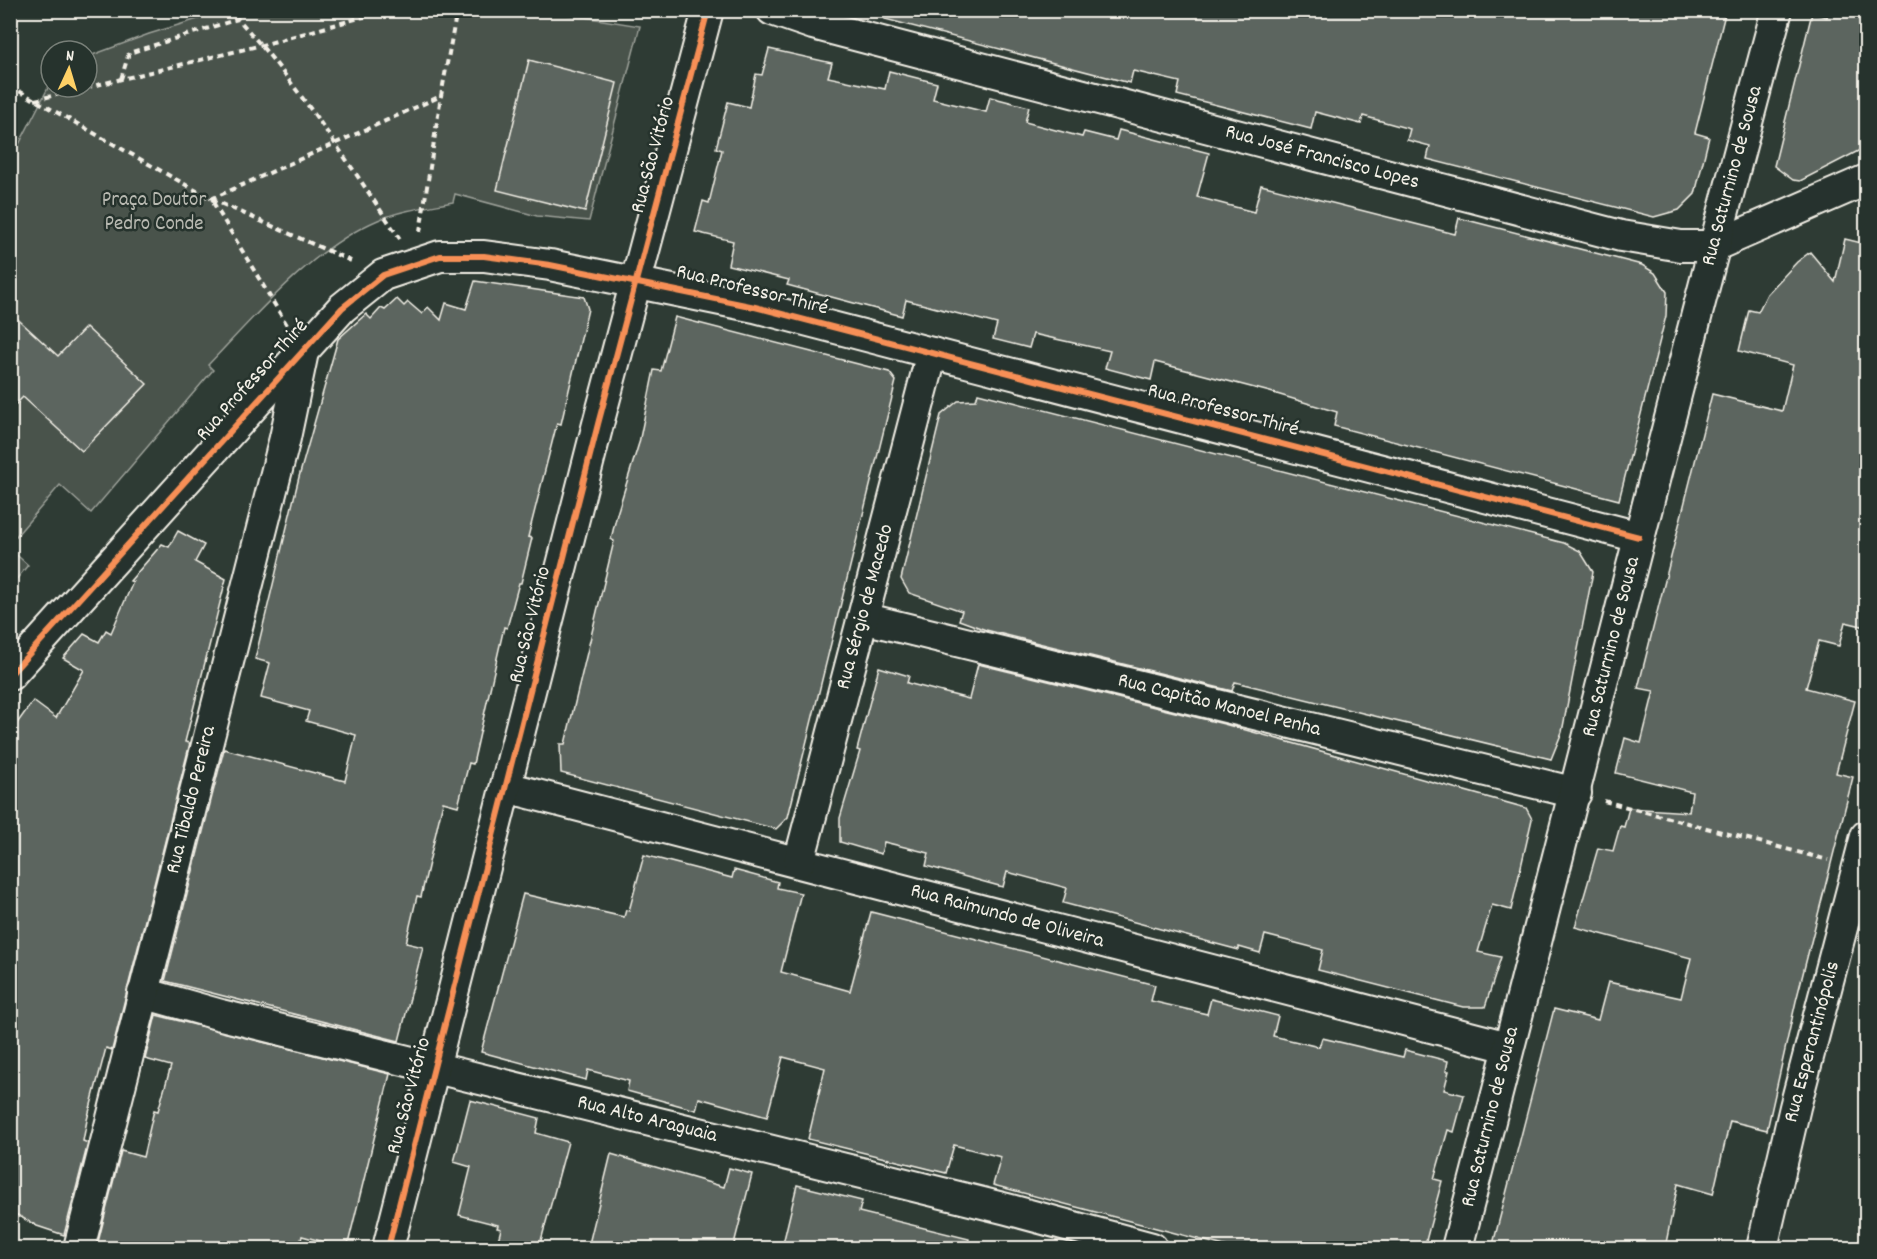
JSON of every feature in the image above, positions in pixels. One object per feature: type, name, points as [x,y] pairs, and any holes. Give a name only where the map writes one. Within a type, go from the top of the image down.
[{"type":"street","name":"Rua São Vitório","points":[[387,1248],[708,10]]},
{"type":"street","name":"Rua José Francisco Lopes","points":[[772,10],[813,24],[1621,236],[1681,246],[1714,246],[1866,180]]},
{"type":"street","name":"Rua Saturnino de Sousa","points":[[1457,1248],[1576,794],[1714,246],[1777,10]]},
{"type":"street","name":"Rua Professor Thiré","points":[[10,675],[342,308],[383,275],[416,262],[440,256],[484,256],[550,265],[637,280],[755,307],[1639,537]]},
{"type":"street","name":"Rua Tibaldo Pereira","points":[[79,1248],[285,438],[303,352]]},
{"type":"street","name":"Rua Sérgio de Macedo","points":[[799,862],[932,353]]},
{"type":"street","name":"Rua Capitão Manoel Penha","points":[[863,618],[1576,794]]},
{"type":"street","name":"Rua Raimundo de Oliveira","points":[[507,787],[1229,977],[1509,1047]]},
{"type":"street","name":"Rua Esperantinópolis","points":[[1762,1248],[1795,1107],[1866,836]]},
{"type":"street","name":"Rua Alto Araguaia","points":[[143,993],[221,1015],[1007,1209],[1152,1248]]},
{"type":"path","points":[[238,10],[238,19],[262,45],[334,143],[416,262]]},
{"type":"path","points":[[34,100],[262,45],[388,10]]},
{"type":"path","points":[[416,262],[441,96],[458,10]]},
{"type":"path","points":[[122,79],[129,53],[238,19]]},
{"type":"path","points":[[10,86],[211,199],[383,275]]},
{"type":"path","points":[[211,199],[441,96]]},
{"type":"path","points":[[211,199],[303,352]]},
{"type":"path","points":[[1576,794],[1858,868]]},
{"type":"green space","name":"Praça Doutor Pedro Conde","points":[[540,10],[640,26],[589,221],[537,216],[455,194],[453,202],[396,214],[354,232],[330,247],[286,284],[208,365],[213,370],[91,513],[60,485],[11,542],[11,160],[42,99],[99,99],[99,53],[149,34],[224,11]]},
{"type":"green space","points":[[11,550],[28,565],[11,586]]},
{"type":"building","points":[[886,10],[1726,10],[1695,133],[1709,137],[1695,194],[1679,210],[1654,217],[1427,159],[1430,146],[1407,140],[1410,129],[1363,116],[1361,124],[1315,112],[1311,129],[1177,95],[1180,82],[1133,71],[1130,83],[885,19]]},
{"type":"building","points":[[1829,10],[1866,10],[1866,147],[1800,181],[1793,180],[1774,166],[1812,13],[1827,17]]},
{"type":"building","points":[[769,49],[832,63],[828,77],[885,89],[889,71],[937,83],[933,99],[986,112],[990,97],[1029,107],[1025,122],[1082,137],[1084,132],[1116,140],[1119,130],[1209,153],[1197,197],[1254,212],[1261,185],[1455,234],[1459,218],[1642,265],[1655,273],[1667,292],[1666,316],[1619,500],[1334,426],[1337,412],[1270,392],[1155,362],[1151,380],[1105,368],[1110,351],[1033,334],[1029,348],[993,339],[997,324],[906,300],[902,316],[787,285],[789,280],[728,265],[733,241],[695,232],[703,201],[709,203],[722,150],[716,148],[728,102],[749,107],[756,74],[762,75]]},
{"type":"building","points":[[529,60],[617,83],[585,212],[497,190]]},
{"type":"building","points":[[1845,239],[1866,244],[1866,627],[1845,622],[1839,646],[1819,641],[1806,688],[1855,701],[1836,773],[1853,777],[1796,1001],[1767,1130],[1730,1121],[1713,1194],[1678,1184],[1665,1248],[1492,1248],[1554,1009],[1598,1020],[1608,982],[1681,998],[1691,958],[1575,927],[1598,848],[1613,851],[1620,826],[1624,827],[1629,808],[1689,812],[1692,792],[1616,773],[1625,738],[1641,743],[1654,691],[1638,688],[1712,394],[1782,411],[1793,365],[1739,351],[1749,310],[1758,312],[1767,294],[1797,262],[1810,252],[1835,282]]},
{"type":"building","points":[[475,281],[584,297],[588,309],[561,424],[557,423],[528,537],[532,538],[521,583],[519,583],[507,628],[504,627],[473,764],[469,763],[458,806],[443,802],[421,897],[417,896],[406,943],[423,947],[399,1041],[165,981],[224,749],[345,781],[356,735],[306,721],[309,711],[261,698],[270,663],[255,659],[299,477],[338,339],[366,314],[371,319],[381,308],[385,310],[397,299],[404,306],[408,302],[422,314],[428,307],[441,320],[446,303],[466,309]]},
{"type":"building","points":[[10,312],[58,356],[86,327],[147,384],[82,451],[23,397],[10,410]]},
{"type":"building","points":[[675,317],[889,372],[896,381],[788,817],[776,829],[561,773],[560,744],[565,744],[614,541],[611,539],[617,514],[639,443],[654,370],[661,371]]},
{"type":"building","points":[[978,393],[1564,543],[1580,551],[1593,572],[1562,732],[1551,759],[1235,682],[1232,691],[986,630],[959,620],[962,611],[909,593],[901,579],[941,415],[958,401],[976,400]]},
{"type":"building","points":[[178,531],[204,545],[195,562],[226,579],[185,742],[190,743],[112,1050],[106,1048],[87,1120],[83,1141],[88,1143],[64,1235],[37,1226],[10,1211],[10,733],[33,701],[56,718],[84,670],[63,658],[84,634],[99,642],[106,630],[111,633],[133,582],[130,581],[162,544],[169,547]]},
{"type":"building","points":[[978,664],[1224,724],[1526,808],[1532,819],[1511,910],[1492,905],[1478,952],[1501,957],[1485,1007],[1463,1007],[1318,970],[1323,950],[1265,935],[1260,953],[1239,947],[1239,950],[1063,903],[1067,888],[1007,872],[1003,887],[926,866],[929,853],[884,842],[881,854],[840,842],[840,818],[860,751],[857,750],[879,667],[909,676],[907,683],[969,699]]},
{"type":"building","points":[[644,855],[732,878],[734,870],[778,882],[777,888],[801,893],[781,972],[850,991],[871,912],[1155,985],[1151,1001],[1207,1014],[1211,999],[1278,1016],[1273,1036],[1319,1047],[1322,1038],[1403,1057],[1405,1050],[1448,1061],[1446,1071],[1449,1071],[1444,1090],[1464,1095],[1454,1132],[1448,1130],[1434,1179],[1442,1181],[1424,1248],[1374,1248],[1361,1244],[1360,1248],[1232,1248],[993,1185],[1001,1157],[954,1145],[946,1173],[808,1139],[825,1068],[783,1057],[767,1117],[699,1098],[696,1110],[627,1091],[629,1081],[588,1070],[586,1080],[481,1052],[523,894],[624,917],[626,910],[629,911]]},
{"type":"building","points":[[156,1015],[390,1074],[347,1248],[302,1236],[299,1248],[105,1248],[97,1246],[121,1151],[143,1157],[154,1110],[158,1111],[171,1066],[145,1059]]},
{"type":"building","points":[[470,1100],[539,1118],[536,1133],[568,1142],[539,1248],[496,1248],[501,1229],[497,1228],[498,1225],[459,1215],[471,1167],[454,1162]]},
{"type":"building","points":[[611,1154],[724,1187],[729,1168],[752,1174],[733,1248],[588,1248]]},
{"type":"building","points":[[797,1185],[862,1201],[859,1212],[969,1239],[968,1248],[782,1248]]},
{"type":"cycle path","points":[[388,1248],[598,424],[708,10]]},
{"type":"cycle path","points":[[10,675],[342,308],[383,275],[440,256],[484,256],[550,265],[755,307],[1639,537]]}]
